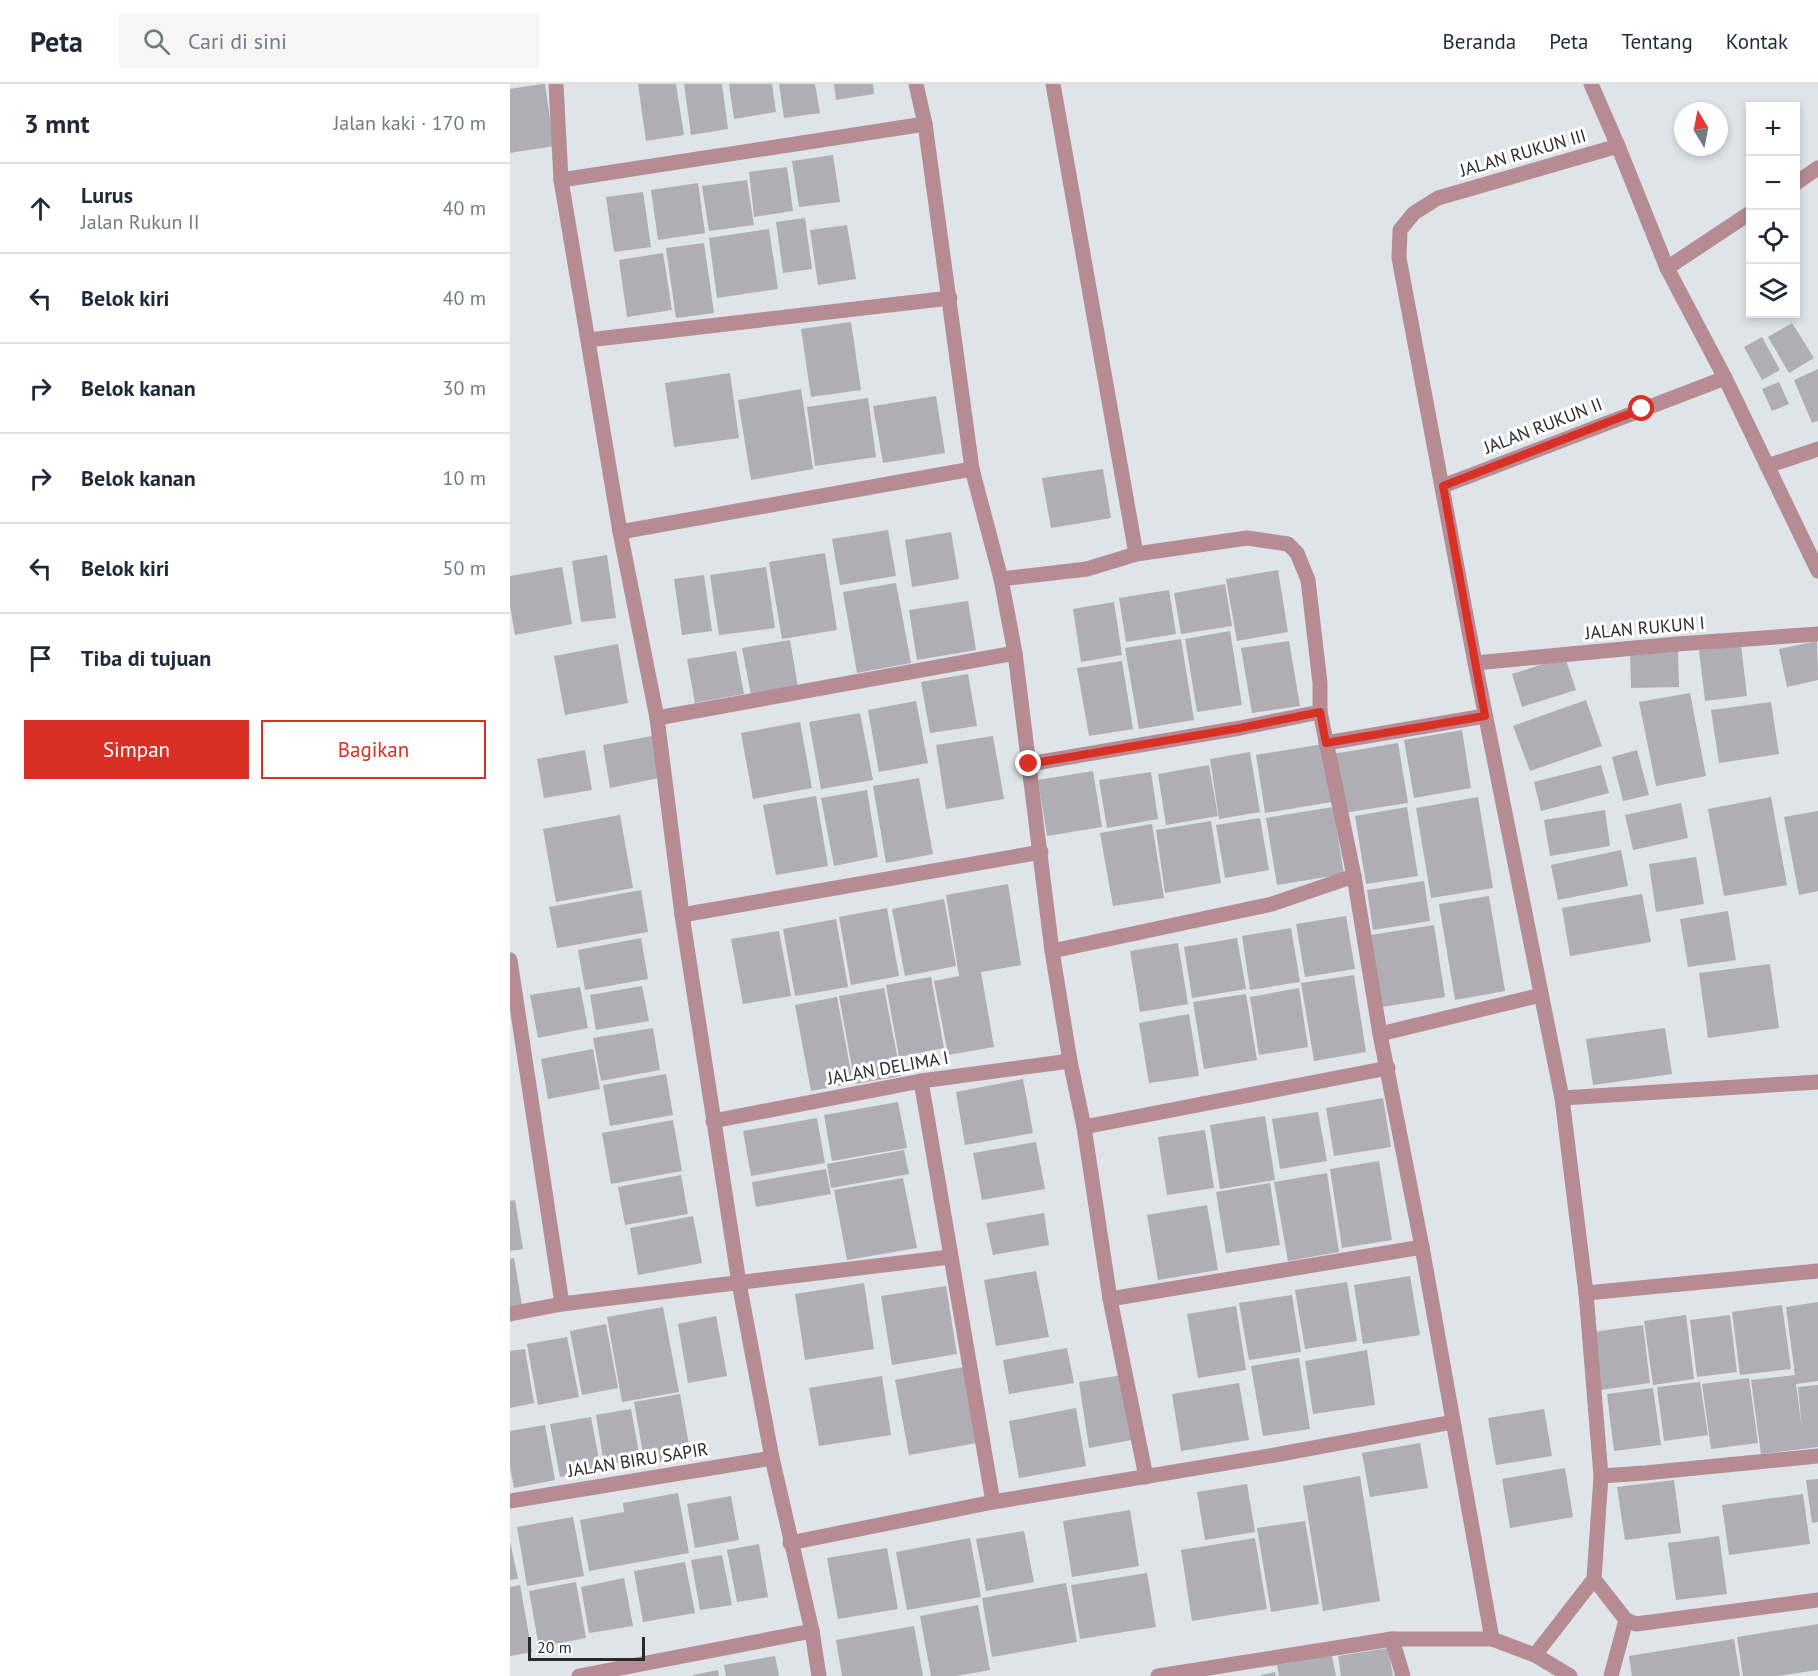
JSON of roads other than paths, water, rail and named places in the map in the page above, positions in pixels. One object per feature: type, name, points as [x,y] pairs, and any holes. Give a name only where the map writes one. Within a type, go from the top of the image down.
[{"type":"street","points":[[556,84],[561,180],[620,532],[657,718],[682,915],[739,1283],[772,1458],[812,1631],[819,1676]]},
{"type":"street","points":[[916,84],[925,124],[972,469],[1001,579],[1016,653],[1052,951],[1070,1061],[1084,1127],[1110,1299],[1146,1477]]},
{"type":"street","points":[[1053,84],[1136,554]]},
{"type":"street","points":[[1591,84],[1667,268],[1725,378],[1818,571]]},
{"type":"street","points":[[561,180],[925,124]]},
{"type":"street","name":"JALAN RUKUN III","points":[[1594,1579],[1601,1476],[1586,1293],[1562,1098],[1475,663],[1400,258],[1400,230],[1414,213],[1438,198],[1618,146]]},
{"type":"street","points":[[1800,180],[1818,168]]},
{"type":"street","points":[[1667,268],[1746,216]]},
{"type":"street","points":[[588,340],[950,298]]},
{"type":"street","name":"JALAN RUKUN II","points":[[1443,486],[1725,378]]},
{"type":"street","points":[[1767,466],[1818,449]]},
{"type":"street","points":[[620,532],[972,469]]},
{"type":"street","points":[[1001,579],[1087,568],[1136,554],[1247,538],[1288,544],[1297,553],[1308,580],[1320,683],[1320,712],[1354,876],[1380,1034],[1422,1247],[1492,1639]]},
{"type":"street","name":"JALAN RUKUN I","points":[[1475,663],[1677,644],[1818,634]]},
{"type":"street","points":[[657,718],[1016,653]]},
{"type":"street","points":[[1029,764],[1320,712]]},
{"type":"street","points":[[1326,743],[1485,716]]},
{"type":"street","points":[[682,915],[1041,852]]},
{"type":"street","points":[[1052,951],[1272,904],[1354,876]]},
{"type":"street","points":[[510,960],[562,1304]]},
{"type":"street","points":[[1380,1034],[1541,995]]},
{"type":"street","name":"JALAN DELIMA I","points":[[713,1121],[921,1081],[1070,1061]]},
{"type":"street","points":[[1084,1127],[1388,1068]]},
{"type":"street","points":[[921,1081],[993,1502]]},
{"type":"street","points":[[1562,1098],[1818,1082]]},
{"type":"street","points":[[1110,1299],[1422,1247]]},
{"type":"street","points":[[510,1314],[562,1304],[950,1257]]},
{"type":"street","points":[[1586,1293],[1818,1271]]},
{"type":"street","points":[[790,1543],[993,1502],[1453,1422]]},
{"type":"street","points":[[1601,1476],[1818,1456]]},
{"type":"street","name":"JALAN BIRU SAPIR","points":[[510,1501],[772,1458]]},
{"type":"street","points":[[1535,1655],[1594,1579],[1626,1620],[1636,1624],[1818,1600]]},
{"type":"street","points":[[1611,1676],[1626,1620]]},
{"type":"street","points":[[579,1676],[812,1631]]},
{"type":"street","points":[[1392,1639],[1403,1676]]},
{"type":"street","points":[[1158,1676],[1392,1639],[1492,1639],[1535,1655],[1570,1676]]}]
